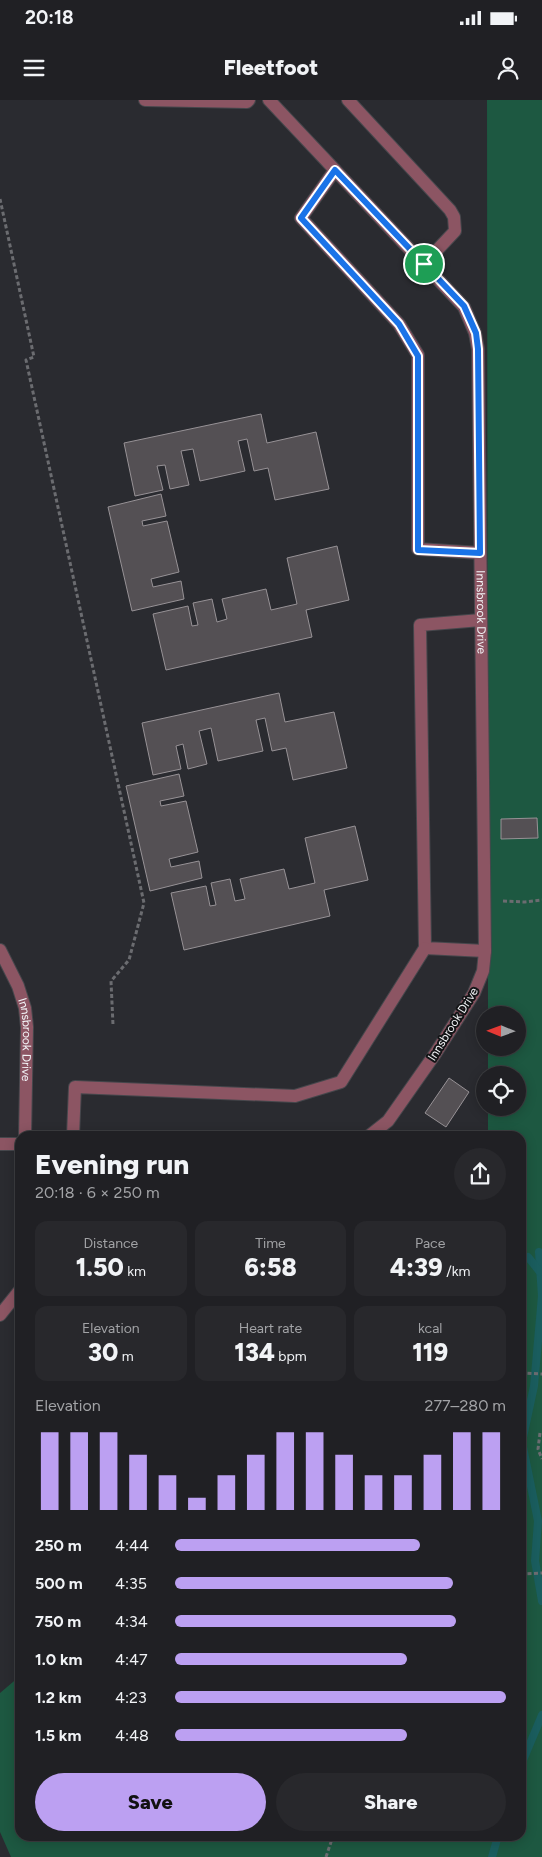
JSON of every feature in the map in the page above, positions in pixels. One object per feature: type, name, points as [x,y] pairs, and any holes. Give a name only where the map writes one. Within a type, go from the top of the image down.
[{"type":"street","points":[[145,100],[247,102],[249,100]]},
{"type":"street","name":"Innsbrook Drive","points":[[269,100],[464,306],[476,333],[478,349],[485,951],[483,971],[474,993],[435,1054],[388,1121],[377,1131]]},
{"type":"street","points":[[348,100],[450,210],[454,217],[455,231],[424,264]]},
{"type":"street","points":[[335,170],[301,218],[399,324],[418,356],[418,550],[480,553]]},
{"type":"street","points":[[73,1131],[75,1087],[295,1096],[341,1082],[425,948],[420,625],[481,620]]},
{"type":"street","points":[[425,948],[485,951]]},
{"type":"street","name":"Innsbrook Drive","points":[[0,950],[18,986],[25,1008],[27,1027],[25,1131]]},
{"type":"street","points":[[0,1144],[15,1144]]},
{"type":"street","points":[[0,1315],[15,1296]]},
{"type":"path","points":[[0,199],[34,357],[26,360],[144,903],[129,960],[112,982],[113,1025]]},
{"type":"path","points":[[484,901],[525,902],[542,900]]},
{"type":"path","points":[[526,1372],[542,1374]]},
{"type":"path","points":[[540,1434],[538,1450],[542,1459]]},
{"type":"path","points":[[526,1574],[542,1573]]},
{"type":"path","points":[[326,1857],[331,1841]]},
{"type":"green space","points":[[487,100],[542,100],[542,1857],[11,1857],[0,1832],[0,1693],[15,1680],[15,1841],[526,1841],[526,1131],[488,1131],[488,1116],[526,1116],[526,1066],[488,1066],[488,1056],[526,1056],[526,1006],[488,1006]]},
{"type":"building","points":[[261,414],[267,443],[316,432],[329,489],[275,500],[268,468],[254,471],[247,439],[238,441],[245,471],[200,481],[193,449],[181,451],[189,485],[170,489],[165,465],[157,466],[163,490],[135,496],[124,443]]},
{"type":"building","points":[[161,494],[166,516],[142,521],[143,526],[167,521],[179,572],[151,579],[153,587],[181,581],[184,599],[132,611],[108,507]]},
{"type":"building","points":[[337,546],[349,600],[306,610],[312,637],[166,670],[153,614],[188,606],[192,626],[198,625],[193,603],[212,599],[217,622],[227,619],[222,599],[266,589],[271,610],[297,604],[287,558]]},
{"type":"building","points":[[279,693],[285,722],[334,712],[347,768],[293,780],[286,748],[272,751],[265,718],[256,720],[263,751],[218,761],[211,728],[199,731],[207,764],[188,769],[183,744],[176,746],[181,769],[153,775],[142,723]]},
{"type":"building","points":[[179,774],[184,796],[160,801],[161,806],[186,801],[198,852],[169,859],[171,867],[199,861],[202,878],[150,891],[126,786]]},
{"type":"building","points":[[537,818],[538,838],[501,839],[501,819]]},
{"type":"building","points":[[355,826],[368,880],[324,890],[330,916],[184,950],[171,893],[206,886],[210,906],[216,905],[211,883],[230,879],[235,901],[245,899],[240,879],[284,869],[289,889],[315,883],[305,838]]},
{"type":"building","points":[[449,1078],[469,1092],[446,1127],[425,1113]]},
{"type":"waterway","points":[[526,1423],[534,1386],[542,1296],[539,1252]]},
{"type":"waterway","points":[[528,1257],[540,1272]]},
{"type":"waterway","points":[[526,1462],[538,1521],[535,1561],[542,1601]]},
{"type":"waterway","points":[[526,1753],[542,1715]]},
{"type":"waterway","points":[[492,1857],[497,1841]]},
{"type":"route","points":[[335,170],[424,264],[464,306],[476,333],[478,349],[480,553],[418,550],[418,356],[399,324],[301,218],[335,170]]}]
